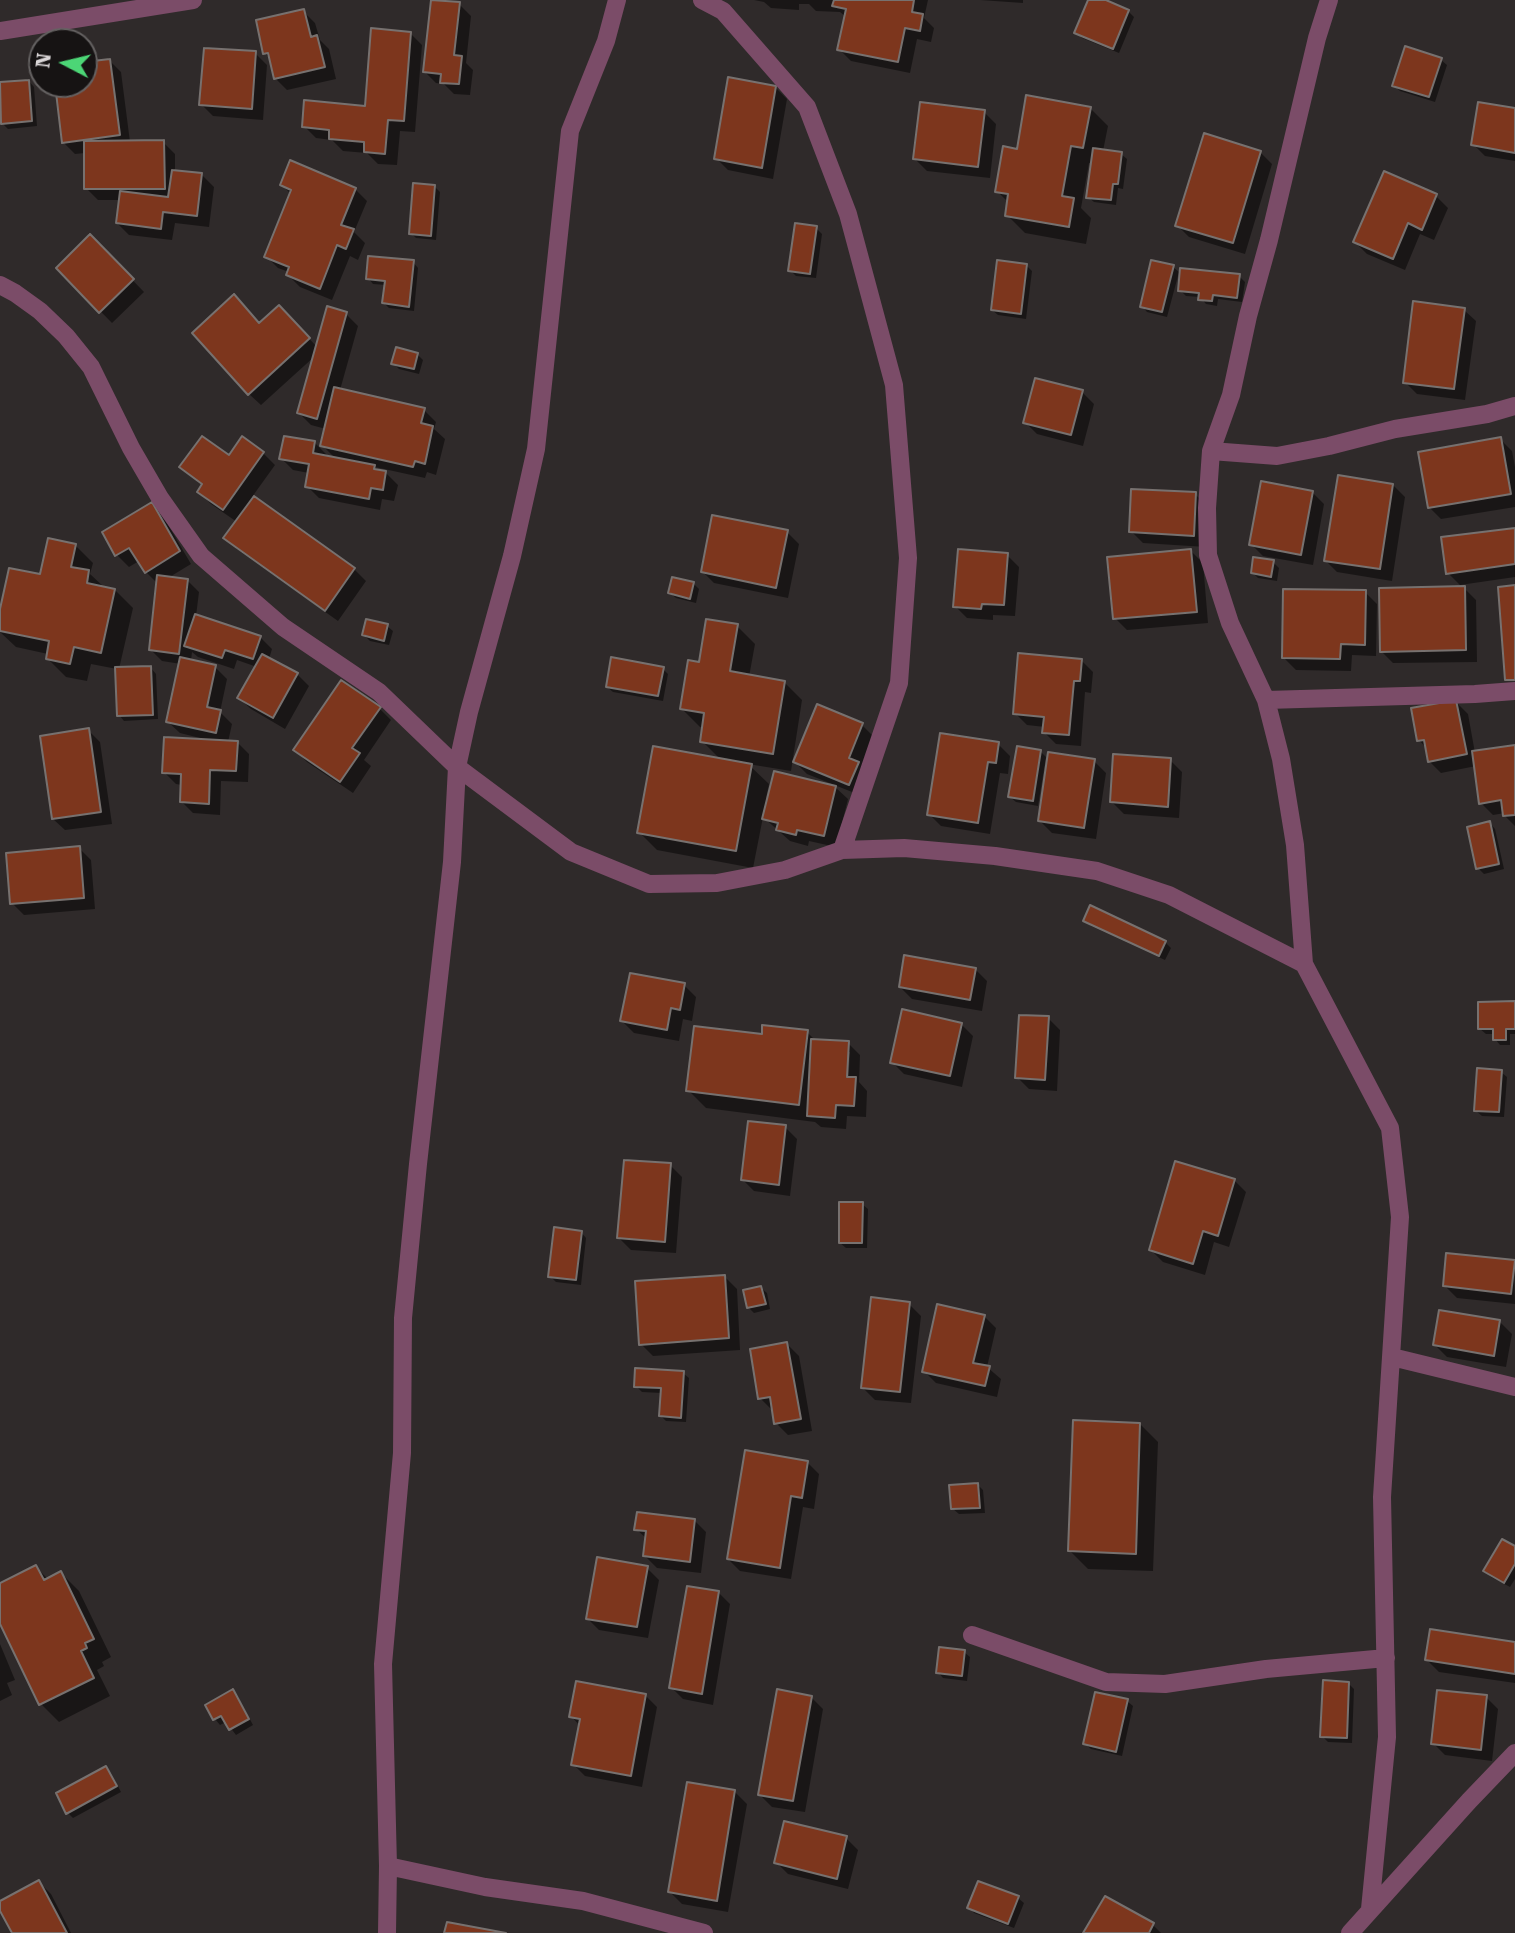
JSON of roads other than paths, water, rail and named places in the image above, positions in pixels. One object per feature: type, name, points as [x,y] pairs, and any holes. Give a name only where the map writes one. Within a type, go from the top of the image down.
[{"type":"street","points":[[0,31],[193,0]]},
{"type":"street","points":[[387,1933],[383,1664],[402,1453],[403,1318],[452,862],[457,767],[469,712],[512,556],[536,449],[570,131],[606,41],[617,0]]},
{"type":"street","points":[[702,0],[723,11],[807,107],[848,214],[894,385],[908,558],[899,683],[842,850]]},
{"type":"street","points":[[1329,0],[1317,37],[1231,395],[1211,451],[1207,508],[1208,555],[1230,623],[1266,700],[1281,760],[1295,845],[1304,964],[1390,1128],[1401,1217],[1382,1497],[1387,1737],[1370,1909]]},
{"type":"street","points":[[0,285],[40,311],[66,336],[91,367],[131,448],[160,498],[201,556],[283,627],[379,692],[457,767],[571,852],[649,884],[717,883],[785,870],[842,850],[904,848],[995,856],[1097,871],[1169,895],[1304,964]]},
{"type":"street","points":[[1211,451],[1277,456],[1395,429],[1487,414],[1515,406]]},
{"type":"street","points":[[1266,700],[1515,691]]},
{"type":"street","points":[[1392,1357],[1515,1387]]},
{"type":"street","points":[[972,1635],[1106,1682],[1165,1684],[1266,1669],[1386,1658]]},
{"type":"street","points":[[1350,1933],[1515,1753]]},
{"type":"street","points":[[388,1866],[485,1887],[583,1901],[704,1933]]}]
